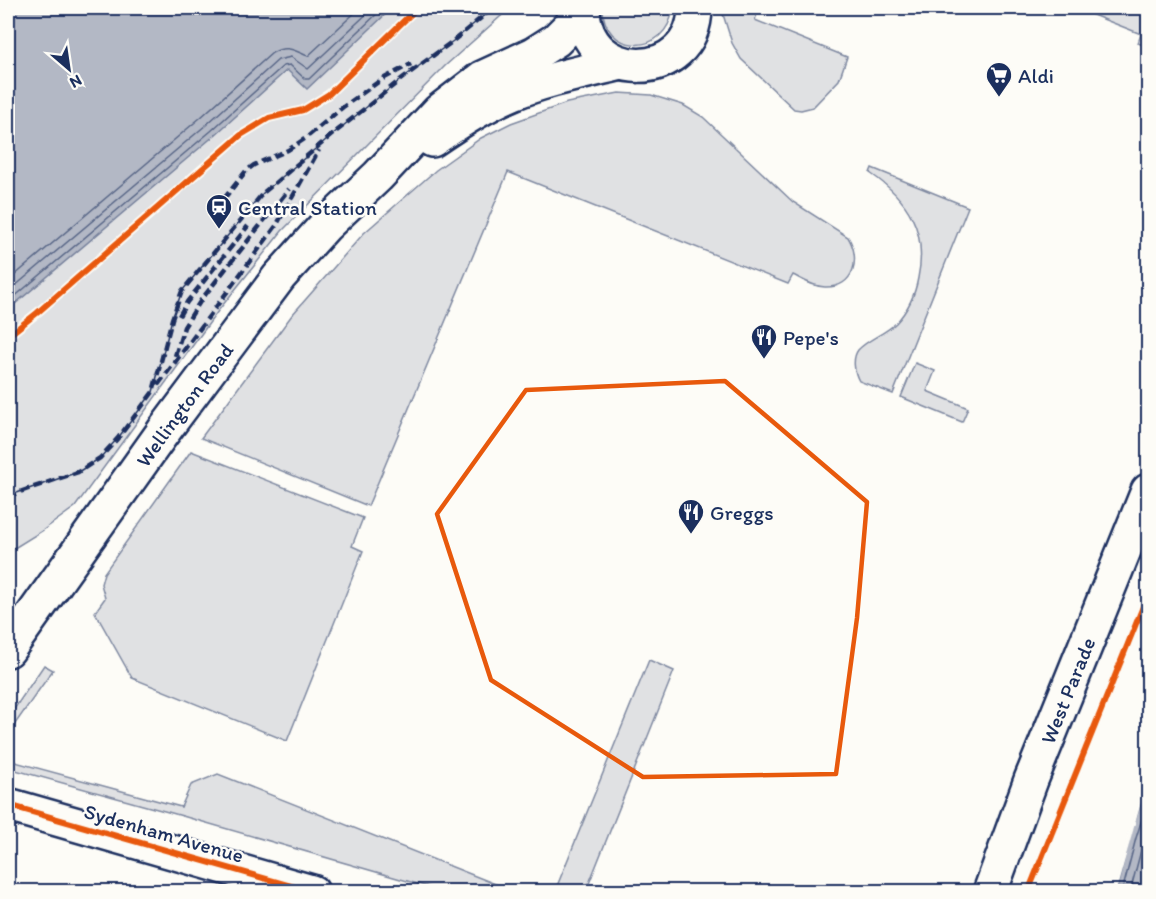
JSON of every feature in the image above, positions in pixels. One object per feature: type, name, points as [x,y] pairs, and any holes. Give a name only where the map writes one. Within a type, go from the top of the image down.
[{"type":"main road","points":[[582,8],[591,41],[609,58],[636,66],[651,65],[665,60],[677,51],[687,39],[693,26],[695,8]]},
{"type":"main road","name":"Wellington Road","points":[[8,650],[163,432],[279,277],[325,226],[378,176],[439,111],[482,78],[534,54],[556,40],[570,26],[582,8]]},
{"type":"main road","name":"Wellington Road","points":[[378,176],[486,106],[513,93],[621,63]]},
{"type":"main road","name":"West Parade","points":[[990,891],[1031,780],[1149,490]]},
{"type":"main road","name":"Sydenham Avenue","points":[[8,806],[217,878],[312,891]]},
{"type":"highlighted area","points":[[725,381],[867,502],[857,618],[836,774],[643,777],[491,680],[437,514],[526,390]]},
{"type":"shaded area","points":[[8,8],[510,8],[445,66],[282,231],[218,311],[75,507],[42,531],[16,547],[8,549]]},
{"type":"shaded area","points":[[603,8],[673,8],[668,25],[659,36],[648,43],[635,44],[623,41],[613,34],[605,23]]},
{"type":"shaded area","points":[[721,8],[759,8],[755,20],[847,57],[839,80],[813,107],[794,109],[741,59],[732,43]]},
{"type":"shaded area","points":[[1075,8],[1148,8],[1148,47],[1138,43],[1141,34]]},
{"type":"shaded area","points":[[619,93],[651,95],[683,105],[703,117],[793,202],[848,237],[854,254],[853,270],[849,277],[843,283],[835,286],[821,287],[793,275],[788,284],[508,172],[368,506],[201,438],[292,315],[364,233],[436,170],[481,138],[511,123],[567,103]]},
{"type":"shaded area","points":[[872,168],[968,207],[893,394],[859,381],[854,361],[862,346],[896,323],[907,308],[918,278],[920,245],[917,231],[905,205],[870,173]]},
{"type":"shaded area","points":[[915,363],[935,371],[927,391],[968,408],[962,422],[901,397]]},
{"type":"shaded area","points":[[191,451],[363,518],[352,546],[363,551],[287,741],[132,678],[95,612],[105,598],[101,584],[104,573]]},
{"type":"shaded area","points":[[649,660],[674,671],[586,891],[555,891]]},
{"type":"shaded area","points":[[44,665],[53,670],[8,734],[8,718]]},
{"type":"shaded area","points":[[8,742],[15,762],[181,807],[191,785],[218,774],[513,891],[442,891],[8,768]]},
{"type":"water","points":[[8,8],[392,8],[307,89],[287,70],[215,135],[16,303],[8,307]]},
{"type":"water","points":[[1148,781],[1148,891],[1116,892],[1130,837]]},
{"type":"pier","points":[[1148,778],[1116,891],[1113,892],[1127,836]]},
{"type":"tram line","points":[[8,496],[78,472],[100,458],[153,392],[172,319],[182,291],[263,193],[333,134],[493,8]]},
{"type":"railway","points":[[8,496],[78,472],[100,458],[153,392],[172,319],[182,291],[263,193],[333,134],[493,8]]},
{"type":"railway","points":[[215,210],[246,171],[254,165],[288,150],[381,80],[411,64]]},
{"type":"railway","points":[[158,385],[276,226],[319,150]]},
{"type":"railway","points":[[175,356],[184,327],[201,300],[289,189]]},
{"type":"railway","points":[[179,316],[187,302],[248,226]]},
{"type":"cycle path","points":[[8,336],[241,135],[269,118],[303,110],[329,94],[417,8]]},
{"type":"cycle path","points":[[1028,892],[1148,594]]},
{"type":"cycle path","points":[[8,805],[312,892]]},
{"type":"place","name":"Aldi","points":[[999,98]]},
{"type":"place","name":"Central Station","points":[[219,230]]},
{"type":"place","name":"Pepe's","points":[[764,360]]},
{"type":"place","name":"Greggs","points":[[691,535]]}]
